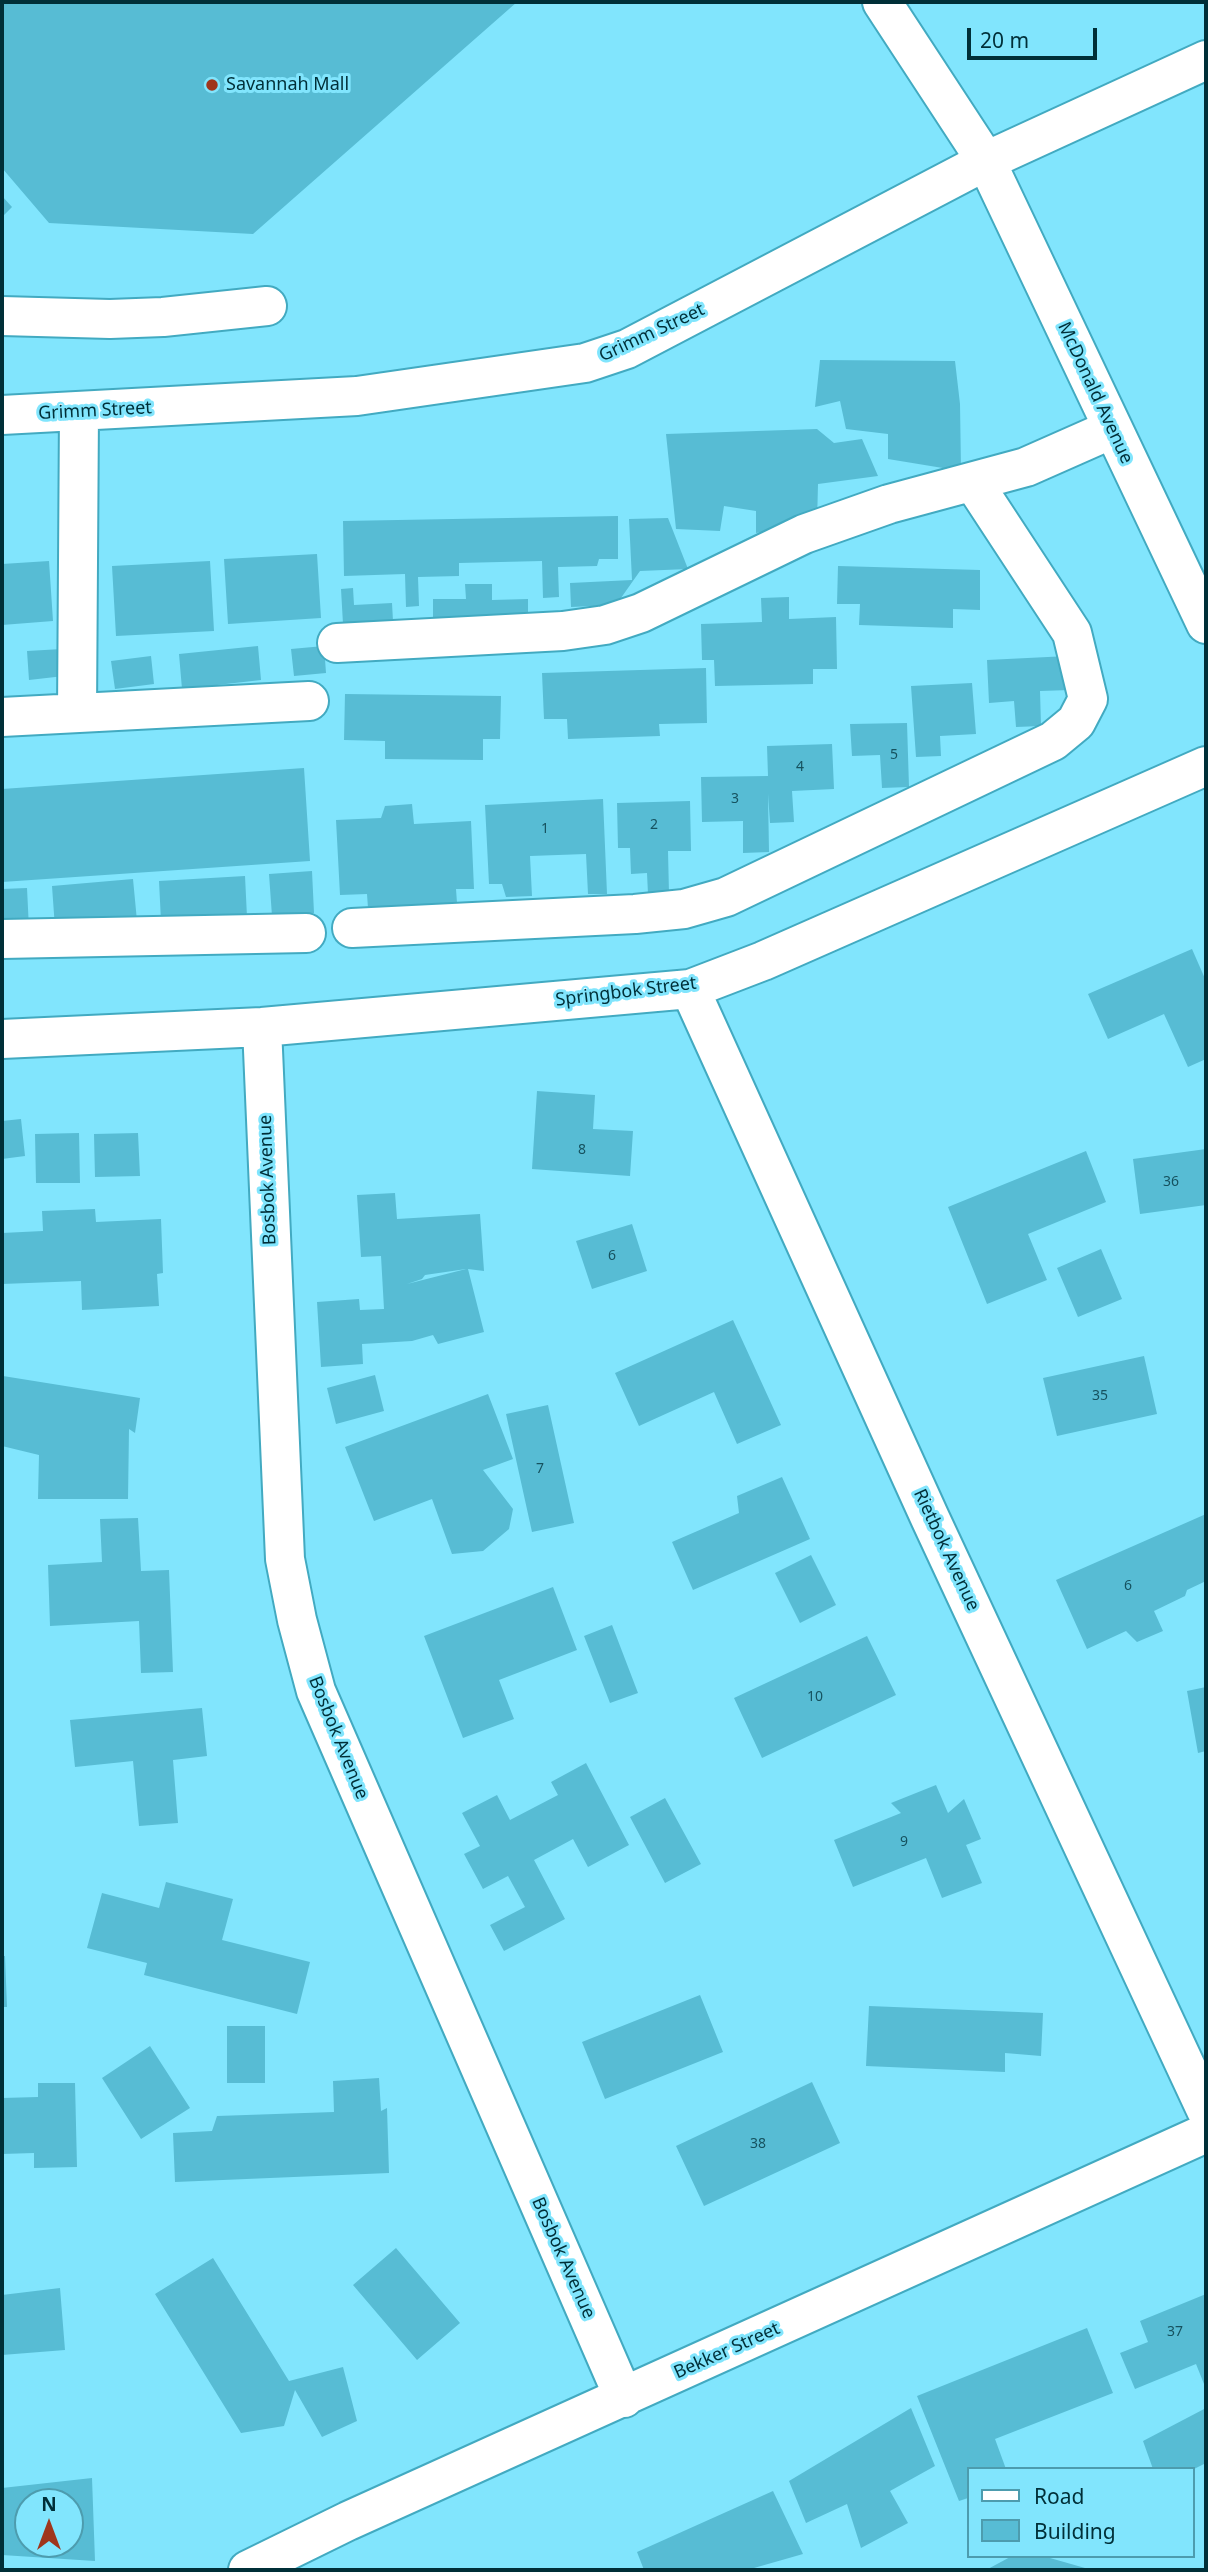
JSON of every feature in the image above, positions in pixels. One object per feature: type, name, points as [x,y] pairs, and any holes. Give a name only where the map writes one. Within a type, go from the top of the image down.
[{"type":"street","name":"McDonald Avenue","points":[[882,2],[986,162],[1206,624]]},
{"type":"street","name":"Grimm Street","points":[[2,415],[357,396],[585,363],[627,349],[986,162],[1206,60]]},
{"type":"street","points":[[2,316],[163,317],[267,306]]},
{"type":"street","points":[[77,713],[79,411]]},
{"type":"street","points":[[337,643],[563,631],[605,625],[641,613],[804,534],[889,504],[1026,467],[1112,429]]},
{"type":"street","points":[[352,928],[635,914],[684,909],[726,897],[1053,741],[1076,722],[1088,699],[1072,633],[973,482]]},
{"type":"street","points":[[2,717],[309,701]]},
{"type":"street","name":"Springbok Street","points":[[2,1039],[262,1027],[690,989],[763,961],[1206,766]]},
{"type":"street","points":[[2,939],[306,933]]},
{"type":"street","name":"Rietbok Avenue","points":[[690,989],[930,1518],[1206,2110]]},
{"type":"street","name":"Bosbok Avenue","points":[[262,1027],[285,1559],[297,1620],[316,1691],[624,2398]]},
{"type":"street","name":"Bekker Street","points":[[247,2570],[348,2521],[1206,2133]]},
{"type":"building","name":"Savannah Mall","points":[[2,2],[517,2],[253,234],[49,223],[2,168]]},
{"type":"building","points":[[2,196],[12,207],[2,217]]},
{"type":"building","points":[[820,360],[955,361],[960,404],[961,471],[888,459],[888,434],[846,429],[840,401],[815,407]]},
{"type":"building","points":[[817,429],[834,443],[862,439],[878,476],[818,484],[817,523],[756,533],[756,511],[724,506],[720,531],[676,529],[666,434]]},
{"type":"building","points":[[618,516],[618,559],[599,559],[597,566],[558,567],[559,597],[543,598],[542,561],[459,563],[459,576],[418,577],[419,606],[406,607],[405,574],[344,576],[343,521]]},
{"type":"building","points":[[668,518],[688,569],[640,571],[616,605],[571,607],[570,583],[632,580],[629,519]]},
{"type":"building","points":[[317,554],[321,618],[228,624],[224,559]]},
{"type":"building","points":[[49,561],[53,621],[2,625],[2,564]]},
{"type":"building","points":[[210,561],[214,631],[116,636],[112,566]]},
{"type":"building","points":[[838,566],[980,570],[980,610],[953,609],[953,628],[859,625],[860,604],[837,604]]},
{"type":"building","points":[[465,584],[492,584],[492,600],[528,599],[528,616],[433,619],[433,599],[466,599]]},
{"type":"building","points":[[353,588],[354,605],[392,603],[393,621],[343,624],[341,589]]},
{"type":"building","points":[[789,597],[789,619],[836,617],[837,669],[813,669],[813,684],[715,686],[714,660],[702,660],[701,624],[762,622],[761,598]]},
{"type":"building","points":[[258,646],[261,680],[182,689],[179,654]]},
{"type":"building","points":[[324,646],[326,673],[294,676],[291,649]]},
{"type":"building","points":[[62,649],[64,676],[29,680],[27,651]]},
{"type":"building","points":[[151,656],[154,684],[115,689],[111,661]]},
{"type":"building","points":[[1068,656],[1070,690],[1040,691],[1041,726],[1016,727],[1014,701],[989,703],[987,660]]},
{"type":"building","points":[[706,668],[707,723],[659,724],[660,736],[568,739],[567,719],[544,719],[542,673]]},
{"type":"building","points":[[972,683],[976,734],[940,736],[941,756],[916,757],[911,686]]},
{"type":"building","points":[[345,694],[501,696],[500,739],[483,739],[483,760],[385,759],[385,741],[344,740]]},
{"type":"building","points":[[907,723],[909,787],[882,788],[880,755],[852,756],[850,724]]},
{"type":"building","points":[[832,744],[834,789],[792,791],[794,822],[770,823],[768,794],[769,852],[743,853],[743,821],[702,822],[701,777],[768,776],[767,746]]},
{"type":"building","points":[[304,768],[310,861],[2,882],[2,789]]},
{"type":"building","points":[[603,799],[607,894],[588,894],[586,854],[530,856],[532,896],[506,897],[502,884],[489,884],[485,805]]},
{"type":"building","points":[[690,801],[691,851],[668,851],[669,894],[648,894],[647,873],[631,874],[630,848],[618,848],[617,803]]},
{"type":"building","points":[[412,804],[414,824],[471,821],[474,889],[456,889],[457,903],[368,908],[367,894],[340,895],[336,820],[381,818],[385,806]]},
{"type":"building","points":[[312,871],[314,913],[272,916],[269,874]]},
{"type":"building","points":[[245,876],[247,917],[161,921],[159,881]]},
{"type":"building","points":[[133,879],[137,921],[55,928],[52,886]]},
{"type":"building","points":[[27,888],[29,929],[2,931],[2,889]]},
{"type":"building","points":[[1192,949],[1206,981],[1206,1059],[1188,1067],[1164,1014],[1108,1039],[1088,994]]},
{"type":"building","points":[[537,1091],[595,1095],[593,1129],[633,1131],[630,1176],[532,1169]]},
{"type":"building","points":[[21,1119],[25,1156],[2,1159],[2,1121]]},
{"type":"building","points":[[79,1133],[80,1183],[36,1183],[35,1134]]},
{"type":"building","points":[[138,1133],[140,1176],[95,1177],[94,1134]]},
{"type":"building","points":[[1206,1149],[1206,1205],[1140,1214],[1133,1159]]},
{"type":"building","points":[[1086,1151],[1106,1202],[1028,1234],[1047,1280],[987,1304],[948,1207]]},
{"type":"building","points":[[395,1193],[397,1219],[480,1214],[484,1271],[468,1269],[484,1332],[438,1344],[433,1335],[412,1341],[362,1344],[363,1364],[321,1367],[317,1302],[359,1299],[360,1310],[384,1309],[381,1256],[361,1257],[357,1195]],"holes":[[[466,1269],[407,1284],[422,1279],[425,1275]]]},
{"type":"building","points":[[95,1209],[96,1222],[161,1219],[163,1273],[157,1274],[159,1306],[82,1310],[81,1281],[2,1284],[2,1233],[43,1231],[42,1211]]},
{"type":"building","points":[[632,1224],[647,1271],[592,1289],[576,1241]]},
{"type":"building","points":[[1101,1249],[1122,1299],[1078,1317],[1057,1268]]},
{"type":"building","points":[[733,1320],[781,1425],[737,1444],[714,1392],[639,1426],[615,1373]]},
{"type":"building","points":[[1144,1356],[1157,1414],[1057,1436],[1043,1378]]},
{"type":"building","points":[[375,1375],[384,1411],[336,1424],[327,1388]]},
{"type":"building","points":[[3,1376],[140,1398],[135,1433],[129,1429],[128,1499],[38,1499],[39,1455],[2,1446]]},
{"type":"building","points":[[488,1394],[513,1459],[483,1470],[513,1509],[509,1529],[483,1551],[452,1554],[432,1499],[374,1521],[345,1447]]},
{"type":"building","points":[[548,1405],[574,1523],[532,1532],[506,1414]]},
{"type":"building","points":[[782,1477],[810,1539],[693,1590],[672,1542],[739,1513],[737,1496]]},
{"type":"building","points":[[1206,1514],[1206,1581],[1187,1590],[1185,1596],[1154,1611],[1163,1631],[1137,1642],[1126,1631],[1087,1649],[1056,1580]]},
{"type":"building","points":[[138,1518],[141,1571],[169,1570],[173,1672],[141,1673],[139,1621],[50,1626],[48,1565],[102,1562],[100,1519]]},
{"type":"building","points":[[811,1555],[836,1605],[800,1623],[775,1573]]},
{"type":"building","points":[[553,1587],[577,1650],[499,1680],[514,1719],[463,1738],[424,1636]]},
{"type":"building","points":[[612,1625],[638,1693],[610,1703],[584,1636]]},
{"type":"building","points":[[867,1636],[896,1695],[762,1758],[734,1698]]},
{"type":"building","points":[[1206,1687],[1206,1751],[1198,1753],[1187,1691]]},
{"type":"building","points":[[202,1708],[207,1756],[173,1760],[178,1823],[139,1826],[133,1761],[75,1767],[70,1720]]},
{"type":"building","points":[[586,1763],[629,1845],[588,1867],[573,1839],[534,1860],[565,1919],[504,1951],[490,1925],[525,1907],[508,1876],[483,1889],[464,1854],[480,1846],[462,1813],[497,1795],[510,1820],[558,1795],[551,1782]]},
{"type":"building","points":[[936,1785],[948,1813],[964,1799],[981,1839],[966,1845],[982,1883],[942,1898],[926,1858],[853,1887],[834,1840],[901,1813],[891,1803]]},
{"type":"building","points":[[665,1798],[701,1864],[665,1883],[630,1817]]},
{"type":"building","points":[[166,1882],[233,1899],[222,1940],[310,1962],[297,2014],[144,1975],[147,1963],[87,1948],[102,1893],[159,1908]]},
{"type":"building","points":[[2,1956],[5,1956],[7,2007],[2,2007]]},
{"type":"building","points":[[700,1995],[723,2052],[605,2099],[582,2042]]},
{"type":"building","points":[[869,2006],[1043,2013],[1041,2056],[1005,2053],[1005,2072],[866,2066]]},
{"type":"building","points":[[227,2026],[265,2026],[265,2083],[227,2083]]},
{"type":"building","points":[[150,2046],[190,2108],[141,2139],[102,2078]]},
{"type":"building","points":[[379,2078],[381,2111],[387,2108],[389,2173],[175,2182],[173,2133],[212,2131],[217,2116],[334,2112],[333,2081]]},
{"type":"building","points":[[812,2082],[840,2143],[704,2206],[676,2146]]},
{"type":"building","points":[[38,2083],[75,2083],[77,2167],[34,2168],[34,2153],[2,2154],[2,2098],[38,2097]]},
{"type":"building","points":[[396,2248],[460,2323],[417,2360],[353,2285]]},
{"type":"building","points":[[213,2258],[289,2381],[343,2367],[357,2421],[322,2437],[295,2390],[284,2426],[241,2433],[155,2294]]},
{"type":"building","points":[[60,2288],[65,2350],[2,2355],[2,2295]]},
{"type":"building","points":[[1206,2294],[1206,2383],[1204,2384],[1196,2364],[1135,2389],[1120,2353],[1148,2342],[1140,2321]]},
{"type":"building","points":[[1087,2328],[1113,2393],[995,2439],[1005,2467],[967,2467],[967,2498],[959,2501],[917,2396]]},
{"type":"building","points":[[911,2408],[935,2466],[890,2491],[908,2523],[861,2548],[847,2504],[806,2523],[789,2481]]},
{"type":"building","points":[[1206,2408],[1206,2463],[1194,2469],[1152,2467],[1143,2441]]},
{"type":"building","points":[[92,2478],[95,2561],[48,2558],[84,2558],[84,2488],[14,2488],[14,2556],[2,2555],[2,2488]]},
{"type":"building","points":[[773,2491],[803,2554],[754,2568],[756,2570],[644,2570],[637,2552]]},
{"type":"building","points":[[1008,2558],[1050,2558],[1092,2570],[986,2570]]},
{"type":"place","name":"Savannah Mall","points":[[212,85]]}]
